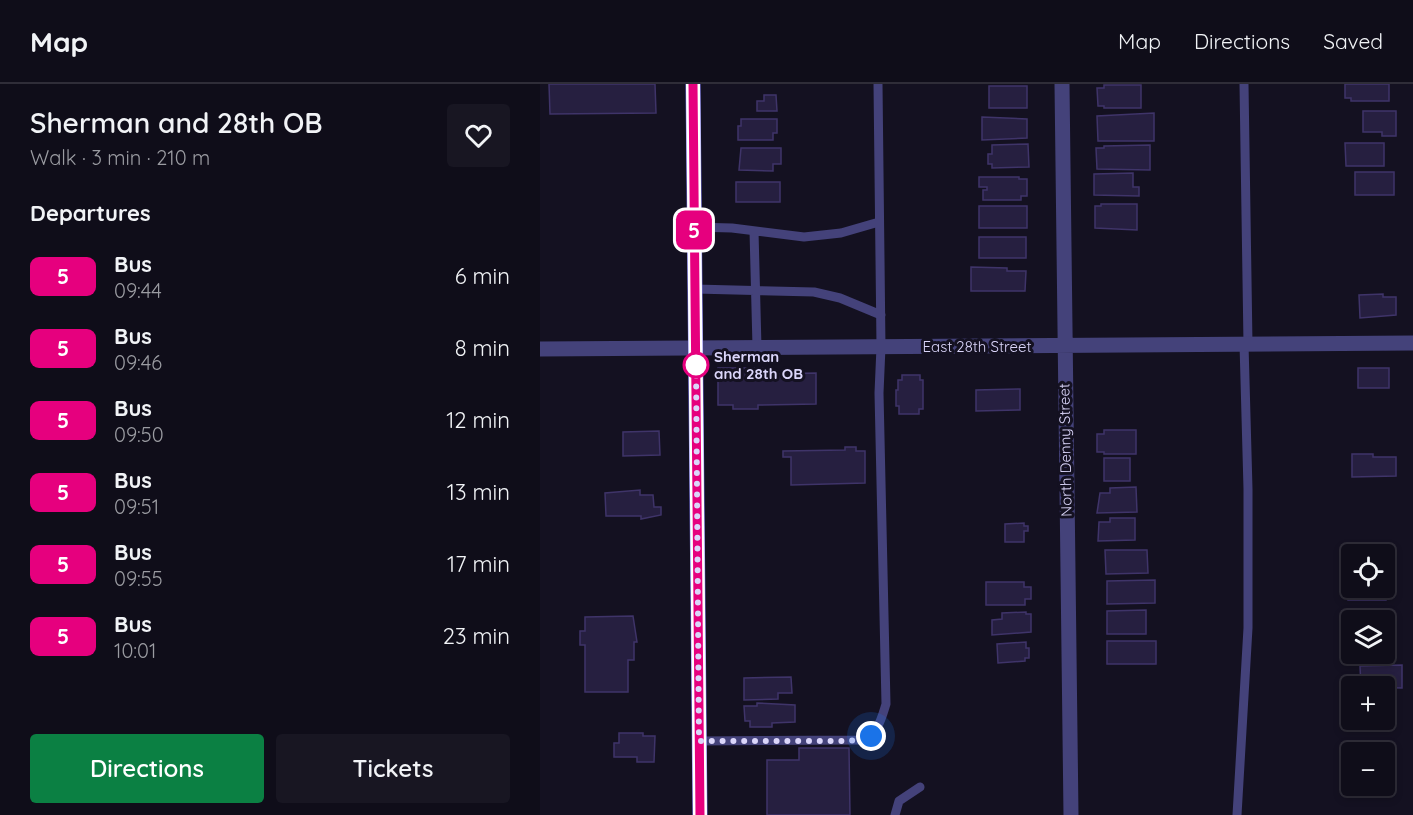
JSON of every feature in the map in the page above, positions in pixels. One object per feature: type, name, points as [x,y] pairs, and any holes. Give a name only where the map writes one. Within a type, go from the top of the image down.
[{"type":"main road","points":[[693,84],[700,815]]},
{"type":"street","name":"North Denny Street","points":[[1062,84],[1071,815]]},
{"type":"street","name":"East 28th Street","points":[[540,349],[1413,343]]},
{"type":"lane","points":[[699,741],[861,740],[871,736],[879,725],[886,704],[879,415],[881,315],[878,84]]},
{"type":"lane","points":[[1237,815],[1248,628],[1244,84]]},
{"type":"lane","points":[[694,227],[804,237],[841,233],[879,222]]},
{"type":"lane","points":[[754,231],[757,347]]},
{"type":"lane","points":[[695,289],[814,292],[840,298],[881,315]]},
{"type":"lane","points":[[894,815],[899,801],[920,787]]},
{"type":"building","points":[[549,84],[655,84],[656,113],[550,114]]},
{"type":"building","points":[[1345,84],[1389,84],[1389,101],[1351,101],[1351,98],[1345,98]]},
{"type":"building","points":[[1104,85],[1141,85],[1141,108],[1098,106],[1097,88],[1104,88]]},
{"type":"building","points":[[989,86],[1027,86],[1027,108],[989,108]]},
{"type":"building","points":[[764,95],[776,95],[777,111],[757,111],[757,101],[764,101]]},
{"type":"building","points":[[1363,111],[1396,111],[1396,136],[1382,136],[1382,132],[1363,132]]},
{"type":"building","points":[[1154,113],[1154,141],[1098,141],[1097,116]]},
{"type":"building","points":[[982,117],[1027,119],[1027,138],[982,140]]},
{"type":"building","points":[[741,119],[777,119],[777,133],[773,133],[773,140],[738,140],[738,126],[741,126]]},
{"type":"building","points":[[1345,143],[1384,143],[1384,166],[1346,166]]},
{"type":"building","points":[[1028,144],[1029,167],[992,168],[992,164],[988,164],[988,154],[992,154],[992,145]]},
{"type":"building","points":[[1150,145],[1150,170],[1097,169],[1096,148]]},
{"type":"building","points":[[741,148],[781,148],[781,164],[773,164],[773,171],[739,170]]},
{"type":"building","points":[[1355,172],[1394,172],[1394,195],[1355,195]]},
{"type":"building","points":[[1133,173],[1133,187],[1139,187],[1139,196],[1094,195],[1094,174]]},
{"type":"building","points":[[979,177],[1027,179],[1027,196],[1021,196],[1021,200],[983,200],[983,190],[987,190],[987,187],[979,187]]},
{"type":"building","points":[[736,182],[780,182],[780,202],[736,202]]},
{"type":"building","points":[[1101,204],[1137,204],[1137,230],[1095,228],[1095,206],[1101,206]]},
{"type":"building","points":[[979,206],[1027,206],[1027,228],[979,228]]},
{"type":"building","points":[[979,237],[1026,237],[1026,258],[979,258]]},
{"type":"building","points":[[971,267],[1026,271],[1025,291],[971,291]]},
{"type":"building","points":[[1383,294],[1383,297],[1396,297],[1396,315],[1360,318],[1359,295]]},
{"type":"building","points":[[718,368],[767,368],[767,374],[816,373],[816,404],[758,405],[758,409],[733,409],[733,405],[718,405]]},
{"type":"building","points":[[1358,368],[1389,368],[1389,388],[1358,388]]},
{"type":"building","points":[[902,375],[920,375],[920,380],[923,380],[923,409],[919,409],[919,414],[899,414],[899,406],[896,406],[896,390],[898,390],[898,380],[902,380]]},
{"type":"building","points":[[1020,389],[1020,410],[976,411],[976,390]]},
{"type":"building","points":[[1104,430],[1136,430],[1136,454],[1097,452],[1097,434],[1104,434]]},
{"type":"building","points":[[659,431],[660,455],[623,456],[623,432]]},
{"type":"building","points":[[845,447],[856,447],[856,451],[865,451],[865,483],[791,485],[791,457],[783,457],[783,451],[845,450]]},
{"type":"building","points":[[1352,454],[1396,457],[1396,476],[1352,477]]},
{"type":"building","points":[[1104,458],[1130,458],[1130,481],[1104,481]]},
{"type":"building","points":[[1136,487],[1137,512],[1097,513],[1100,493],[1110,493],[1110,488]]},
{"type":"building","points":[[640,490],[640,495],[653,495],[654,507],[661,507],[661,515],[641,519],[641,516],[606,516],[605,493]]},
{"type":"building","points":[[1110,518],[1135,518],[1135,540],[1098,541],[1099,522],[1110,522]]},
{"type":"building","points":[[1024,523],[1024,526],[1028,526],[1028,531],[1024,531],[1024,542],[1005,542],[1005,524]]},
{"type":"building","points":[[1105,550],[1147,550],[1148,573],[1106,574]]},
{"type":"building","points":[[1155,580],[1155,603],[1107,604],[1107,581]]},
{"type":"building","points":[[986,582],[1024,582],[1024,587],[1031,587],[1031,599],[1025,599],[1025,605],[986,605]]},
{"type":"building","points":[[1348,598],[1386,598],[1386,600],[1348,600]]},
{"type":"building","points":[[1146,610],[1146,634],[1107,634],[1107,611]]},
{"type":"building","points":[[1026,612],[1026,614],[1031,614],[1031,632],[992,635],[992,620],[1002,619],[1002,613]]},
{"type":"building","points":[[633,616],[637,642],[634,642],[634,660],[628,660],[628,692],[585,692],[585,645],[580,645],[580,631],[585,631],[585,617]]},
{"type":"building","points":[[1107,641],[1156,641],[1156,664],[1107,664]]},
{"type":"building","points":[[1026,642],[1026,648],[1029,648],[1029,658],[1025,658],[1025,661],[998,663],[997,644]]},
{"type":"building","points":[[1402,665],[1402,688],[1395,688],[1395,676],[1360,676],[1360,666]]},
{"type":"building","points":[[791,677],[792,693],[778,693],[778,699],[744,700],[744,678]]},
{"type":"building","points":[[757,703],[795,705],[795,722],[772,723],[772,727],[750,727],[750,721],[745,721],[744,706],[757,706]]},
{"type":"building","points":[[619,733],[643,733],[643,736],[655,736],[654,762],[637,762],[637,757],[614,757],[614,743],[619,743]]},
{"type":"building","points":[[799,748],[849,748],[850,815],[767,815],[767,760],[799,760]]},
{"type":"bus line","name":"5","points":[[693,84],[700,815]]},
{"type":"place","name":"Sherman and 28th OB","points":[[696,365]]},
{"type":"route","points":[[696,365],[699,741],[850,741],[871,736]]}]
